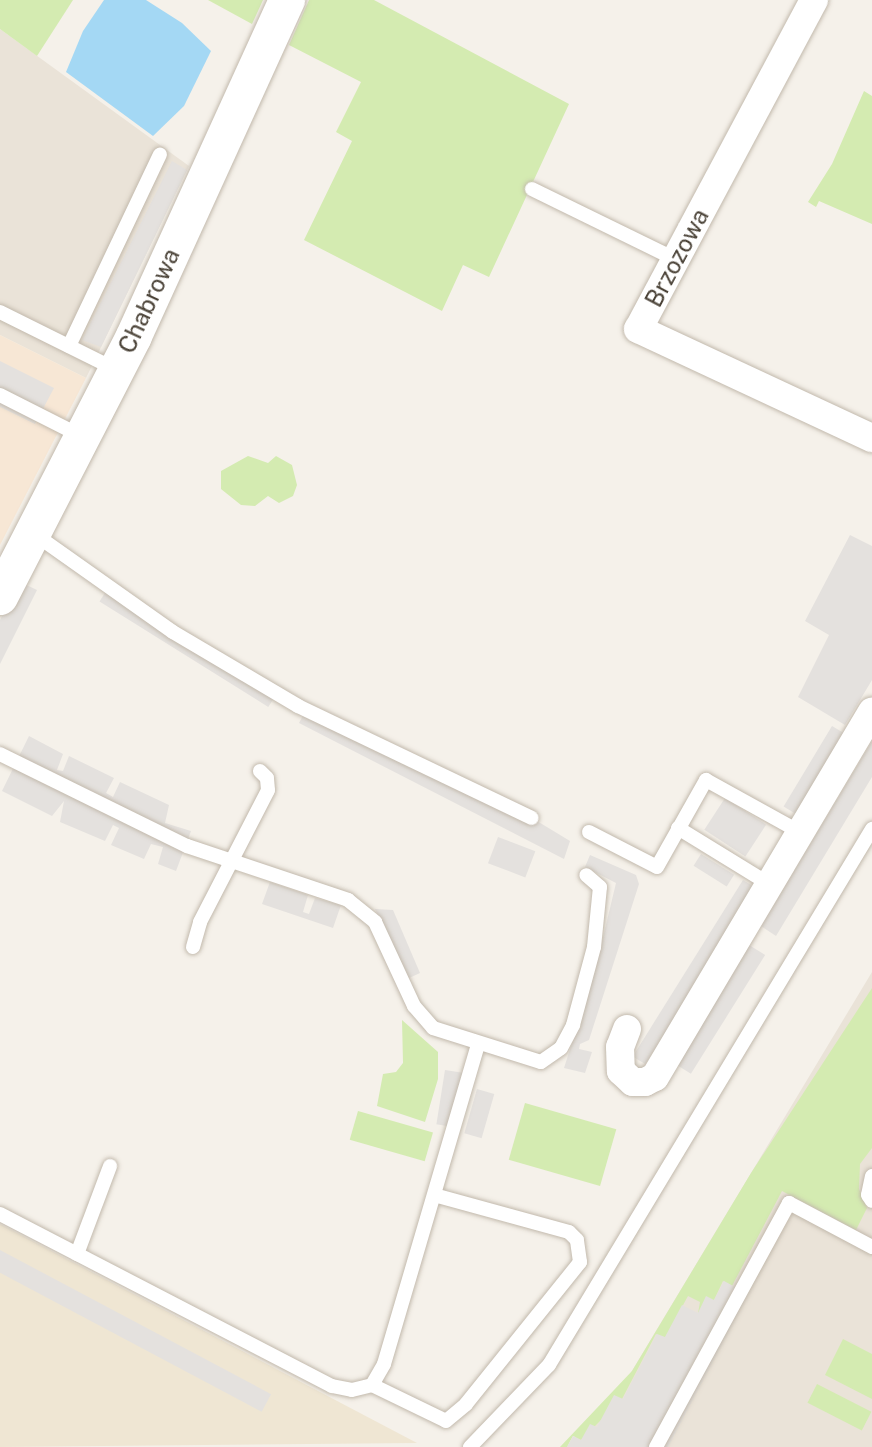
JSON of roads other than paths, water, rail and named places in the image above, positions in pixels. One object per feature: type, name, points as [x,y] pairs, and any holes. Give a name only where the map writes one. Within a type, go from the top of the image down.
[{"type":"street","name":"Chabrowa","points":[[0,597],[117,370],[287,0]]},
{"type":"street","name":"Brzozowa","points":[[814,0],[638,329],[872,438]]},
{"type":"street","points":[[627,1029],[620,1047],[621,1071],[633,1082],[645,1082],[655,1077],[872,712]]},
{"type":"lane","points":[[69,346],[160,154]]},
{"type":"lane","points":[[532,189],[677,260]]},
{"type":"lane","points":[[0,312],[117,370]]},
{"type":"lane","points":[[0,395],[83,437]]},
{"type":"lane","points":[[33,533],[173,632],[298,706],[532,818]]},
{"type":"lane","points":[[0,754],[187,846],[357,906],[375,922],[414,1006],[433,1028],[478,1045],[541,1062],[561,1048],[573,1025],[600,907],[600,887],[586,875]]},
{"type":"lane","points":[[193,947],[230,860],[268,790],[267,778],[260,771]]},
{"type":"lane","points":[[589,832],[657,867],[706,780],[800,832]]},
{"type":"lane","points":[[678,828],[769,884]]},
{"type":"lane","points":[[470,1447],[549,1365],[872,829]]},
{"type":"lane","points":[[372,1385],[384,1364],[437,1196],[478,1045]]},
{"type":"lane","points":[[77,1254],[110,1166]]},
{"type":"lane","points":[[872,1176],[868,1195],[872,1201]]},
{"type":"lane","points":[[0,1214],[332,1386],[352,1390],[372,1385],[446,1421],[466,1404],[580,1262],[577,1240],[569,1232],[437,1196]]},
{"type":"lane","points":[[656,1447],[789,1203],[872,1247]]},
{"type":"water","points":[[104,0],[146,0],[182,23],[211,51],[184,106],[153,136],[66,72],[83,31]]}]
